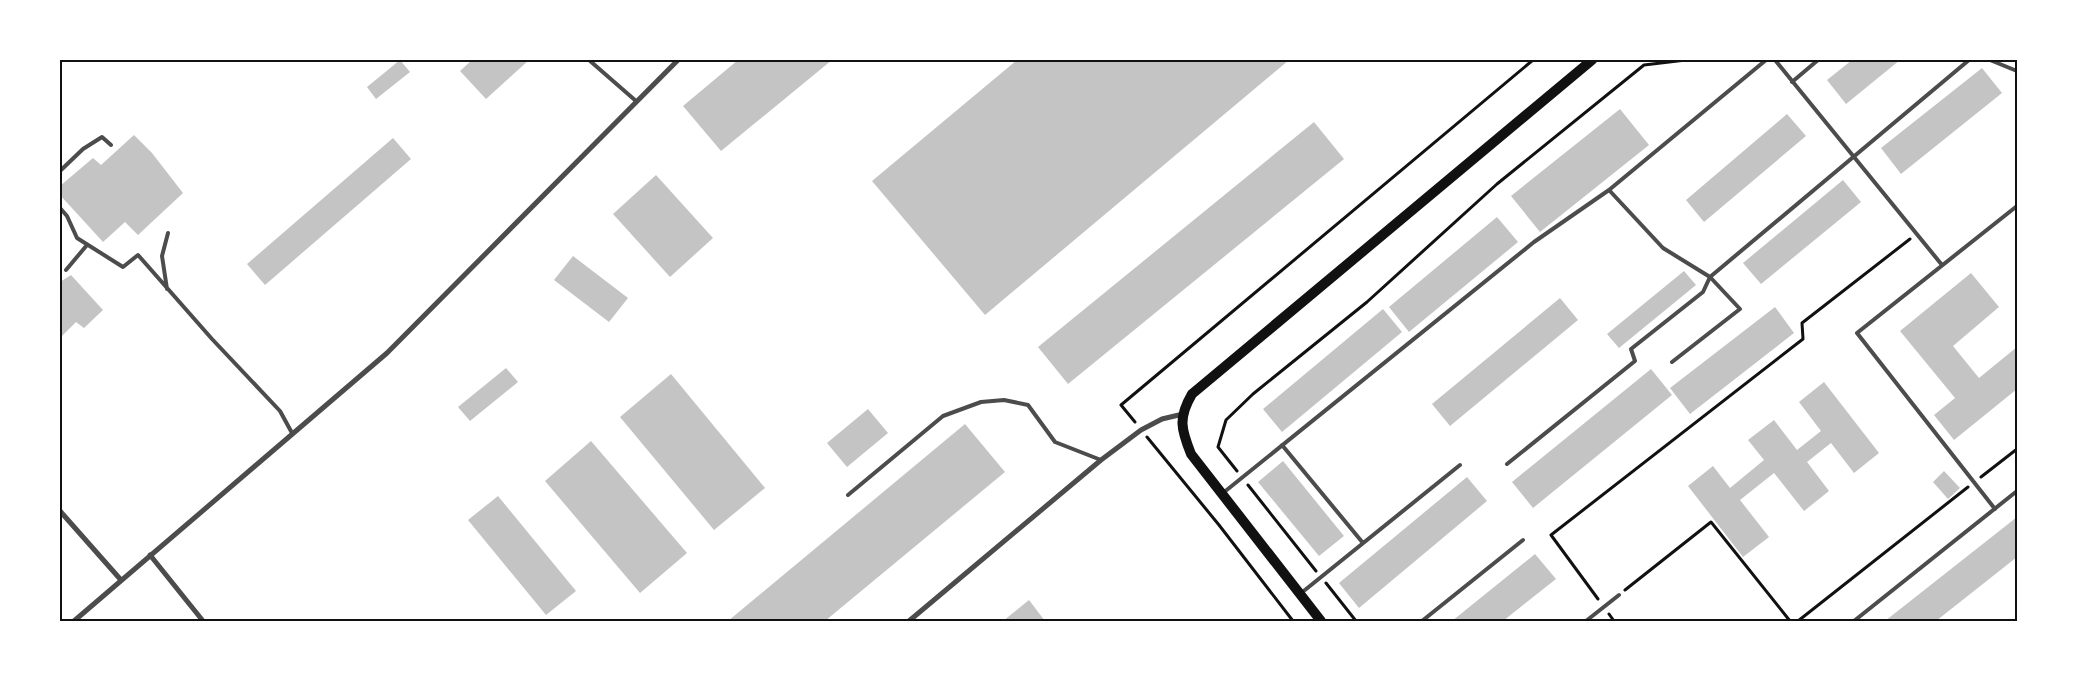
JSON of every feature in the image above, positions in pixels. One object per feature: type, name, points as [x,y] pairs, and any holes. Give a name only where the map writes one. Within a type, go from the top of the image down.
[{"type":"main road","points":[[1321,621],[1191,454],[1182,431],[1183,414],[1192,394],[1592,60]]},
{"type":"street","points":[[74,621],[387,353],[678,60]]},
{"type":"street","points":[[909,621],[1101,460],[1141,430],[1162,419],[1183,414]]},
{"type":"street","points":[[60,511],[121,580]]},
{"type":"street","points":[[150,555],[203,621]]},
{"type":"lane","points":[[589,60],[636,101]]},
{"type":"lane","points":[[1222,493],[1534,242],[1609,190],[1766,60]]},
{"type":"lane","points":[[1775,60],[1942,265]]},
{"type":"lane","points":[[1792,82],[1818,60]]},
{"type":"lane","points":[[1507,464],[1635,361],[1631,350],[1703,292],[1710,277],[1969,60]]},
{"type":"lane","points":[[1990,60],[2017,70]]},
{"type":"lane","points":[[60,171],[84,149],[102,137],[111,145]]},
{"type":"lane","points":[[1609,190],[1663,248],[1710,277],[1740,310],[1672,362]]},
{"type":"lane","points":[[1995,509],[1856,333],[2017,206]]},
{"type":"lane","points":[[60,208],[67,216],[77,238],[123,267],[138,255],[280,411],[292,434]]},
{"type":"lane","points":[[167,289],[162,256],[168,233]]},
{"type":"lane","points":[[66,270],[87,245]]},
{"type":"lane","points":[[848,495],[943,416],[982,402],[1004,400],[1028,405],[1055,442],[1101,460]]},
{"type":"lane","points":[[1282,445],[1363,543]]},
{"type":"lane","points":[[1300,594],[1460,465]]},
{"type":"lane","points":[[1854,621],[2017,491]]},
{"type":"lane","points":[[1422,621],[1523,540]]},
{"type":"lane","points":[[1586,621],[1619,595]]},
{"type":"path","points":[[1356,621],[1218,447],[1226,420],[1253,394],[1367,302],[1497,184],[1644,65],[1686,60]]},
{"type":"path","points":[[1614,621],[1551,536],[1803,339],[1802,323],[1916,234]]},
{"type":"path","points":[[1798,621],[2017,448]]},
{"type":"path","points":[[1619,595],[1711,522],[1790,621]]},
{"type":"building","points":[[400,60],[410,72],[376,99],[367,87]]},
{"type":"building","points":[[472,60],[529,60],[486,99],[460,71]]},
{"type":"building","points":[[738,60],[832,60],[721,151],[683,106]]},
{"type":"building","points":[[1017,60],[1289,60],[985,315],[872,181]]},
{"type":"building","points":[[1852,60],[1900,60],[1846,104],[1827,80]]},
{"type":"building","points":[[1982,68],[2002,93],[1901,174],[1881,148]]},
{"type":"building","points":[[1620,109],[1649,145],[1540,232],[1511,196]]},
{"type":"building","points":[[1787,114],[1806,136],[1704,222],[1686,200]]},
{"type":"building","points":[[1314,122],[1344,159],[1068,384],[1038,347]]},
{"type":"building","points":[[134,135],[152,153],[183,193],[138,235],[125,222],[103,242],[60,195],[60,186],[93,158],[101,165]]},
{"type":"building","points":[[393,138],[411,159],[265,285],[247,264]]},
{"type":"building","points":[[656,175],[713,238],[670,277],[613,214]]},
{"type":"building","points":[[1843,180],[1861,202],[1761,284],[1743,263]]},
{"type":"building","points":[[1497,217],[1518,242],[1409,332],[1389,307]]},
{"type":"building","points":[[573,256],[628,298],[609,322],[554,280]]},
{"type":"building","points":[[1684,271],[1696,285],[1619,348],[1607,334]]},
{"type":"building","points":[[1971,273],[1999,307],[1953,346],[1979,378],[2017,347],[2017,389],[1954,440],[1934,415],[1955,398],[1900,331]]},
{"type":"building","points":[[71,275],[103,310],[84,328],[76,322],[60,338],[60,282]]},
{"type":"building","points":[[1560,298],[1578,320],[1450,426],[1432,404]]},
{"type":"building","points":[[1775,307],[1794,333],[1690,414],[1670,388]]},
{"type":"building","points":[[1383,309],[1402,332],[1282,432],[1263,409]]},
{"type":"building","points":[[506,368],[518,382],[470,421],[458,407]]},
{"type":"building","points":[[1651,369],[1672,395],[1533,508],[1512,482]]},
{"type":"building","points":[[671,374],[765,488],[714,530],[620,417]]},
{"type":"building","points":[[1824,382],[1879,453],[1854,473],[1831,443],[1807,462],[1829,491],[1804,511],[1774,473],[1740,500],[1769,537],[1743,557],[1688,486],[1713,466],[1730,488],[1764,460],[1748,440],[1774,420],[1797,450],[1821,431],[1799,402]]},
{"type":"building","points":[[868,409],[888,433],[847,467],[827,443]]},
{"type":"building","points":[[965,424],[1005,472],[825,621],[728,621]]},
{"type":"building","points":[[591,441],[687,553],[640,593],[545,481]]},
{"type":"building","points":[[1283,461],[1344,536],[1319,556],[1258,482]]},
{"type":"building","points":[[1944,471],[1960,488],[1948,499],[1933,482]]},
{"type":"building","points":[[1467,477],[1487,501],[1359,608],[1339,583]]},
{"type":"building","points":[[498,496],[576,591],[546,615],[468,520]]},
{"type":"building","points":[[2017,517],[2017,557],[1936,621],[1885,621]]},
{"type":"building","points":[[1535,554],[1556,579],[1503,621],[1452,621]]},
{"type":"building","points":[[1029,600],[1045,621],[1003,621]]}]
